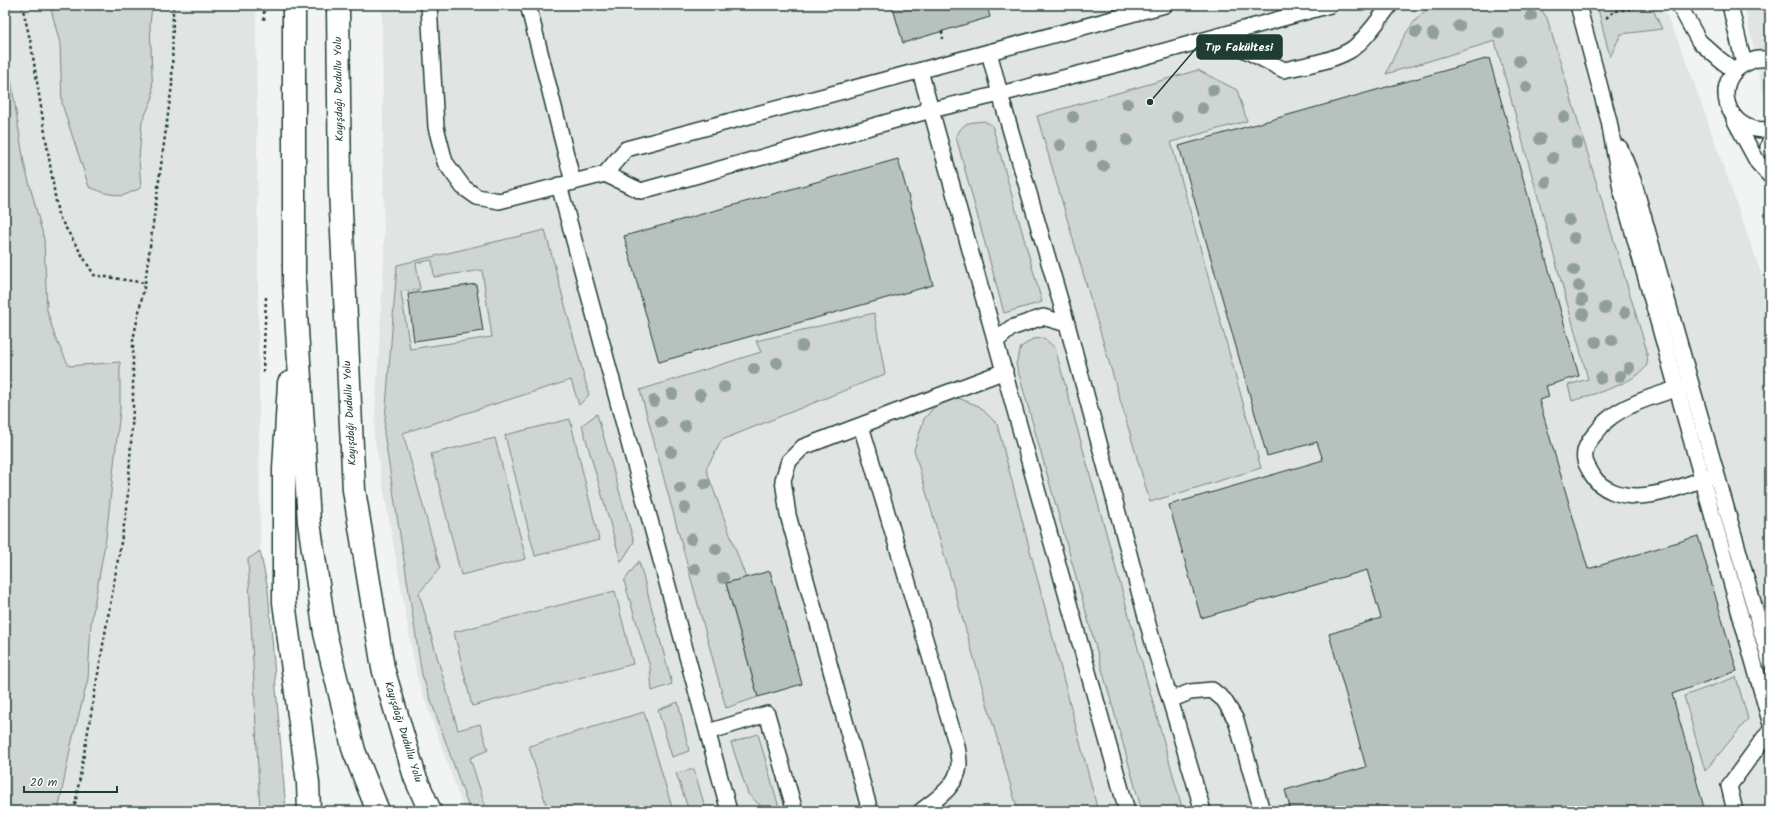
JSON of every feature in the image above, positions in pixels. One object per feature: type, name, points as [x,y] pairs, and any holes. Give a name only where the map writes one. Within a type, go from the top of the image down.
[{"type":"main road","points":[[294,5],[294,282],[284,470],[284,602],[308,783],[309,811]]},
{"type":"main road","name":"Kayışdağı Dudullu Yolu","points":[[338,5],[340,189],[354,490],[383,668],[415,777],[430,811]]},
{"type":"main road","points":[[294,282],[310,522],[325,633],[354,751],[378,811]]},
{"type":"main road","points":[[308,783],[320,811]]},
{"type":"lane","points":[[430,5],[436,127],[445,162],[460,185],[478,197],[499,201],[605,174],[626,149],[1165,5]]},
{"type":"lane","points":[[528,5],[566,184],[729,811]]},
{"type":"lane","points":[[605,174],[641,191],[931,110],[1000,94],[1330,5]]},
{"type":"lane","points":[[1218,36],[1284,70],[1332,58],[1350,50],[1374,28],[1390,5]]},
{"type":"lane","points":[[1578,5],[1609,121],[1621,189],[1770,721]]},
{"type":"lane","points":[[1679,5],[1699,40],[1719,59],[1740,67]]},
{"type":"lane","points":[[1730,5],[1740,67]]},
{"type":"lane","points":[[990,52],[1000,94],[1067,324],[1152,639],[1203,811]]},
{"type":"lane","points":[[1770,60],[1755,59],[1740,67],[1729,81],[1726,93],[1727,104],[1732,115],[1758,163],[1770,176]]},
{"type":"lane","points":[[920,71],[1005,371],[1126,811]]},
{"type":"lane","points":[[1732,115],[1740,124],[1751,129],[1762,131],[1770,129]]},
{"type":"lane","points":[[1609,121],[1633,180],[1770,662]]},
{"type":"lane","points":[[1770,141],[1768,147],[1770,152]]},
{"type":"lane","points":[[996,341],[1011,328],[1043,317],[1067,324]]},
{"type":"lane","points":[[870,811],[788,515],[783,480],[789,460],[803,447],[1005,371]]},
{"type":"lane","points":[[1691,385],[1653,396],[1606,421],[1586,448],[1585,460],[1595,480],[1612,492],[1624,495],[1638,496],[1655,494],[1717,474]]},
{"type":"lane","points":[[861,426],[957,746],[959,766],[955,777],[947,790],[922,811]]},
{"type":"lane","points":[[1170,700],[1190,692],[1212,690],[1224,700],[1236,720],[1262,811]]},
{"type":"lane","points":[[708,732],[767,714],[795,811]]},
{"type":"lane","points":[[1735,811],[1728,786],[1770,730]]},
{"type":"path","points":[[22,5],[31,44],[58,215],[94,275],[145,283]]},
{"type":"path","points":[[74,811],[127,508],[133,410],[133,340],[145,283],[172,85],[173,5]]},
{"type":"path","points":[[1586,34],[1615,11],[1657,5]]},
{"type":"shaded area","points":[[5,5],[256,5],[260,551],[248,559],[260,811],[5,811]]},
{"type":"shaded area","points":[[50,5],[152,5],[150,25],[153,97],[142,122],[139,159],[141,188],[122,196],[105,193],[89,187],[62,104],[60,44]]},
{"type":"shaded area","points":[[382,5],[1662,5],[1685,57],[1770,299],[1770,811],[464,811],[417,677],[374,435],[384,260]]},
{"type":"shaded area","points":[[1433,5],[1538,5],[1547,18],[1646,348],[1647,364],[1643,371],[1635,377],[1614,387],[1572,401],[1568,385],[1588,379],[1495,41],[1386,74],[1410,27],[1424,11]]},
{"type":"shaded area","points":[[1597,5],[1651,5],[1662,29],[1621,34],[1610,57]]},
{"type":"shaded area","points":[[1744,5],[1770,5],[1770,111],[1764,96]]},
{"type":"shaded area","points":[[5,41],[24,163],[44,239],[47,310],[55,337],[69,366],[120,362],[120,410],[106,538],[91,623],[88,679],[71,745],[58,811],[5,811]]},
{"type":"shaded area","points":[[1198,70],[1237,90],[1247,121],[1171,142],[1261,468],[1150,502],[1037,116]]},
{"type":"shaded area","points":[[984,121],[992,125],[1042,302],[1004,313],[956,137],[964,125]]},
{"type":"shaded area","points":[[545,230],[589,395],[579,405],[571,380],[403,433],[440,568],[419,593],[458,730],[480,724],[488,750],[470,758],[487,811],[470,811],[422,675],[384,433],[397,265]],"holes":[[[432,260],[434,277],[482,270],[492,337],[410,349],[401,292],[420,289],[416,263]]]},
{"type":"shaded area","points":[[874,313],[885,374],[722,440],[706,469],[746,578],[726,583],[758,697],[726,708],[640,390],[761,352],[756,341]]},
{"type":"shaded area","points":[[1044,338],[1055,348],[1183,811],[1142,811],[1016,364],[1021,347],[1033,339]]},
{"type":"shaded area","points":[[958,398],[979,406],[997,424],[1098,811],[1018,811],[914,450],[924,419],[936,405]]},
{"type":"shaded area","points":[[597,414],[634,542],[621,562],[582,425]]},
{"type":"shaded area","points":[[570,419],[599,540],[535,556],[505,435]]},
{"type":"shaded area","points":[[495,438],[526,559],[461,575],[431,454]]},
{"type":"shaded area","points":[[260,551],[268,589],[286,811],[260,811],[248,559]]},
{"type":"shaded area","points":[[639,561],[672,684],[652,691],[650,667],[624,581]]},
{"type":"shaded area","points":[[615,591],[633,664],[472,706],[454,632]]},
{"type":"shaded area","points":[[1736,677],[1748,719],[1705,771],[1684,696]]},
{"type":"shaded area","points":[[678,702],[689,751],[672,757],[658,710]]},
{"type":"shaded area","points":[[644,712],[673,811],[548,811],[529,746]]},
{"type":"shaded area","points":[[758,734],[780,811],[766,811],[748,794],[731,743]]},
{"type":"shaded area","points":[[694,769],[706,811],[689,811],[676,773]]},
{"type":"building","points":[[892,5],[987,5],[990,17],[903,43]]},
{"type":"building","points":[[1489,58],[1579,376],[1546,386],[1549,397],[1539,400],[1588,569],[1698,536],[1737,671],[1672,694],[1705,811],[1291,811],[1285,790],[1366,767],[1329,634],[1381,618],[1367,570],[1201,618],[1169,505],[1323,460],[1317,442],[1267,456],[1179,146]]},
{"type":"building","points":[[898,159],[933,285],[659,362],[624,236]]},
{"type":"building","points":[[476,284],[483,331],[414,341],[408,294]]},
{"type":"building","points":[[770,571],[802,684],[758,697],[726,583]]},
{"type":"place","name":"Tıp Fakültesi","points":[[1150,102]]}]
